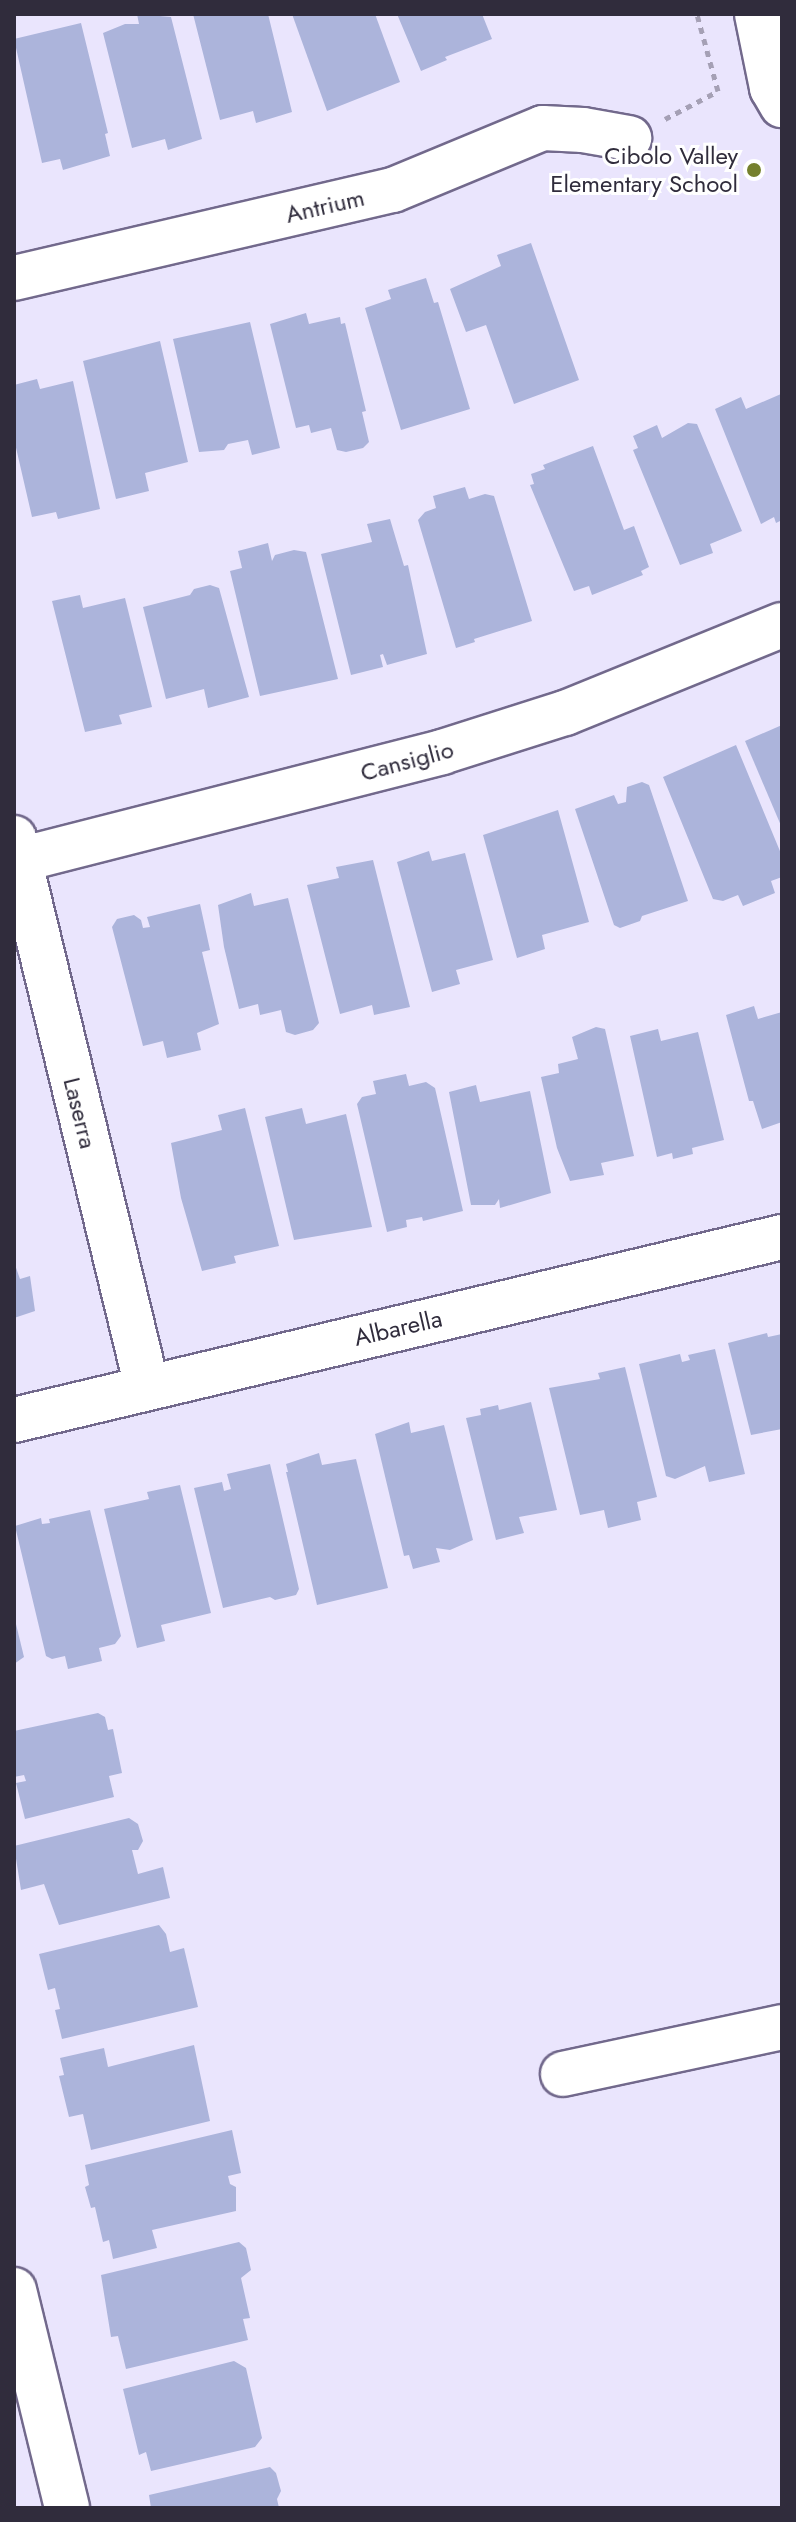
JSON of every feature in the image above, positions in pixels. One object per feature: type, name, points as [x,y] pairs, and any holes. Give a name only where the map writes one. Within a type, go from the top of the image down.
[{"type":"street","points":[[757,14],[772,88],[782,105]]},
{"type":"street","name":"Antrium","points":[[14,278],[393,190],[543,128],[583,130],[629,138]]},
{"type":"street","name":"Cansiglio","points":[[17,849],[442,752],[565,713],[782,625]]},
{"type":"street","name":"Laserra","points":[[17,849],[147,1387]]},
{"type":"street","name":"Albarella","points":[[14,1420],[782,1237]]},
{"type":"street","points":[[563,2074],[782,2027]]},
{"type":"street","points":[[14,2290],[67,2508]]},
{"type":"path","points":[[629,138],[718,91],[697,14]]},
{"type":"building","points":[[137,14],[171,17],[202,139],[168,150],[165,139],[132,148],[103,33],[125,24],[139,24]]},
{"type":"building","points":[[193,14],[268,14],[292,112],[256,123],[253,111],[220,120]]},
{"type":"building","points":[[292,14],[375,14],[400,82],[327,111]]},
{"type":"building","points":[[397,14],[482,14],[492,39],[445,57],[447,60],[421,71]]},
{"type":"building","points":[[81,23],[108,133],[105,134],[110,156],[63,170],[60,159],[42,163],[14,39]]},
{"type":"building","points":[[531,243],[579,380],[514,404],[486,325],[466,332],[450,289],[501,266],[497,255]]},
{"type":"building","points":[[426,278],[434,303],[438,302],[470,409],[401,430],[365,308],[391,299],[388,290]]},
{"type":"building","points":[[306,313],[309,324],[340,317],[341,324],[345,323],[366,411],[362,412],[369,442],[363,448],[346,452],[337,450],[331,428],[311,433],[309,425],[296,428],[270,324]]},
{"type":"building","points":[[250,322],[280,448],[252,455],[248,440],[228,444],[224,450],[199,452],[173,339]]},
{"type":"building","points":[[160,341],[188,462],[145,473],[149,491],[116,499],[83,361]]},
{"type":"building","points":[[37,379],[40,389],[73,381],[100,509],[58,519],[56,512],[32,517],[14,439],[14,385]]},
{"type":"building","points":[[781,394],[782,520],[776,523],[774,517],[761,524],[715,409],[741,397],[746,409]]},
{"type":"building","points":[[688,423],[697,424],[742,531],[710,544],[713,553],[680,565],[633,450],[638,448],[633,436],[657,425],[662,438]]},
{"type":"building","points":[[593,446],[624,530],[634,526],[649,567],[641,571],[643,575],[592,595],[589,586],[574,591],[530,485],[534,484],[531,474],[545,469],[543,465]]},
{"type":"building","points":[[465,487],[469,499],[485,494],[494,496],[532,621],[474,639],[475,642],[456,648],[418,520],[425,512],[436,508],[433,496]]},
{"type":"building","points":[[390,519],[404,566],[408,565],[427,654],[387,665],[383,654],[380,655],[383,667],[351,675],[321,554],[372,542],[367,524]]},
{"type":"building","points":[[268,543],[272,561],[275,555],[294,550],[306,552],[338,679],[260,696],[230,571],[242,568],[238,551]]},
{"type":"building","points":[[210,585],[219,588],[249,697],[208,708],[204,689],[166,699],[143,607],[190,595],[194,589]]},
{"type":"building","points":[[80,595],[83,608],[125,598],[152,707],[119,715],[122,724],[85,732],[52,601]]},
{"type":"building","points":[[782,725],[782,828],[745,741]]},
{"type":"building","points":[[736,745],[782,856],[782,877],[771,881],[775,893],[743,906],[738,895],[723,901],[713,899],[663,777]]},
{"type":"building","points":[[642,782],[649,785],[688,901],[642,916],[640,921],[620,928],[614,925],[575,809],[614,795],[618,804],[626,802],[627,787]]},
{"type":"building","points":[[558,810],[589,922],[542,935],[545,949],[517,958],[483,835]]},
{"type":"building","points":[[429,851],[432,861],[465,853],[493,960],[456,970],[460,984],[432,992],[397,862]]},
{"type":"building","points":[[373,860],[410,1007],[374,1015],[372,1005],[340,1014],[307,885],[339,878],[336,867]]},
{"type":"building","points":[[251,893],[254,906],[288,898],[319,1023],[313,1030],[295,1035],[286,1032],[281,1010],[260,1015],[258,1004],[239,1009],[224,947],[218,905]]},
{"type":"building","points":[[200,904],[210,950],[202,952],[219,1024],[197,1033],[201,1050],[167,1058],[163,1041],[143,1046],[112,927],[117,919],[134,915],[141,920],[143,928],[150,927],[147,917]]},
{"type":"building","points":[[754,1006],[758,1019],[782,1012],[782,1122],[762,1129],[753,1101],[749,1101],[726,1015]]},
{"type":"building","points":[[596,1027],[605,1029],[634,1156],[601,1163],[604,1175],[570,1181],[557,1148],[541,1077],[559,1073],[558,1064],[578,1059],[572,1037]]},
{"type":"building","points":[[658,1029],[661,1041],[698,1032],[724,1140],[692,1148],[693,1154],[673,1159],[672,1153],[657,1157],[630,1036]]},
{"type":"building","points":[[406,1074],[409,1086],[426,1082],[435,1088],[463,1211],[423,1221],[422,1217],[406,1220],[407,1227],[387,1232],[357,1104],[362,1097],[376,1094],[373,1081]]},
{"type":"building","points":[[476,1085],[480,1102],[530,1091],[551,1193],[500,1208],[499,1199],[495,1205],[471,1205],[449,1092]]},
{"type":"building","points":[[245,1108],[279,1246],[234,1256],[236,1263],[202,1271],[181,1198],[171,1143],[222,1130],[218,1115]]},
{"type":"building","points":[[302,1108],[306,1124],[346,1114],[372,1227],[294,1240],[265,1117]]},
{"type":"building","points":[[14,1262],[20,1279],[30,1276],[35,1311],[14,1318]]},
{"type":"building","points":[[767,1333],[768,1337],[782,1334],[782,1429],[751,1435],[728,1343]]},
{"type":"building","points":[[715,1349],[745,1474],[709,1482],[705,1466],[675,1479],[666,1476],[639,1364],[680,1354],[682,1362],[690,1360],[688,1355]]},
{"type":"building","points":[[625,1367],[657,1497],[637,1502],[641,1520],[608,1528],[604,1510],[580,1515],[549,1388],[600,1379],[598,1373]]},
{"type":"building","points":[[531,1402],[557,1510],[519,1517],[524,1533],[496,1540],[466,1418],[481,1415],[480,1409],[498,1405],[499,1410]]},
{"type":"building","points":[[409,1422],[411,1433],[444,1425],[473,1540],[450,1550],[436,1548],[440,1562],[413,1569],[409,1555],[404,1556],[375,1434]]},
{"type":"building","points":[[319,1453],[322,1465],[356,1459],[388,1588],[317,1605],[286,1464]]},
{"type":"building","points":[[270,1464],[299,1589],[296,1595],[275,1600],[270,1597],[223,1608],[194,1488],[222,1482],[224,1491],[231,1489],[227,1474]]},
{"type":"building","points":[[180,1485],[211,1613],[161,1625],[165,1641],[137,1648],[104,1509],[149,1499],[147,1492]]},
{"type":"building","points":[[90,1510],[121,1636],[115,1644],[99,1648],[102,1661],[68,1669],[65,1656],[52,1659],[46,1656],[15,1526],[41,1518],[42,1524],[50,1523],[49,1519]]},
{"type":"building","points":[[14,1620],[24,1657],[14,1664]]},
{"type":"building","points":[[98,1713],[105,1717],[108,1730],[113,1729],[122,1773],[109,1776],[114,1797],[25,1819],[16,1783],[26,1781],[24,1775],[14,1777],[14,1731]]},
{"type":"building","points":[[129,1818],[138,1824],[143,1841],[138,1850],[132,1850],[138,1874],[163,1867],[170,1898],[59,1925],[44,1884],[21,1890],[14,1846]]},
{"type":"building","points":[[159,1925],[166,1934],[170,1952],[184,1948],[198,2007],[62,2039],[55,2010],[60,2009],[55,1988],[48,1990],[39,1954]]},
{"type":"building","points":[[194,2045],[210,2121],[91,2150],[83,2114],[69,2117],[59,2076],[64,2075],[60,2058],[104,2048],[108,2067]]},
{"type":"building","points":[[232,2130],[241,2173],[228,2176],[230,2184],[236,2187],[236,2211],[152,2230],[157,2248],[113,2259],[109,2240],[103,2242],[95,2207],[91,2208],[85,2187],[89,2185],[85,2165]]},
{"type":"building","points":[[239,2242],[246,2248],[251,2270],[241,2278],[250,2318],[243,2319],[248,2340],[126,2369],[118,2336],[111,2337],[101,2275]]},
{"type":"building","points":[[234,2361],[246,2368],[262,2438],[255,2447],[151,2471],[146,2452],[139,2455],[123,2389]]},
{"type":"building","points":[[270,2467],[276,2473],[281,2491],[277,2499],[279,2508],[151,2508],[149,2495]]},
{"type":"place","name":"Cibolo Valley Elementary School","points":[[754,170]]}]
